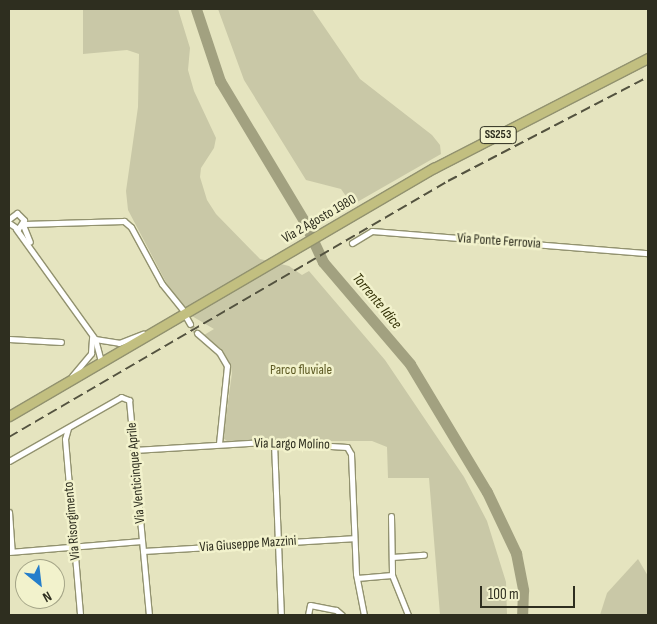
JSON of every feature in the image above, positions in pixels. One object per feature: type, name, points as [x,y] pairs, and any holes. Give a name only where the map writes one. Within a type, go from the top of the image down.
[{"type":"main road","name":"Via 2 Agosto 1980","points":[[9,416],[434,168],[648,58]]},
{"type":"street","points":[[9,219],[12,212],[24,222],[36,224],[124,222],[131,227],[162,284],[182,308]]},
{"type":"street","points":[[24,222],[11,227],[32,248],[93,338],[101,362]]},
{"type":"street","points":[[24,222],[32,248]]},
{"type":"street","name":"Via Ponte Ferrovia","points":[[352,243],[372,231],[648,253]]},
{"type":"street","points":[[186,317],[190,324]]},
{"type":"street","points":[[93,338],[119,343],[158,329]]},
{"type":"street","points":[[198,333],[219,352],[227,366],[220,444]]},
{"type":"street","points":[[65,383],[87,359],[92,348],[93,338]]},
{"type":"street","points":[[9,339],[61,342]]},
{"type":"street","points":[[92,348],[101,362]]},
{"type":"street","name":"Via Venticinque Aprile","points":[[68,428],[121,397],[126,398],[130,405],[149,615]]},
{"type":"street","points":[[9,462],[68,428]]},
{"type":"street","name":"Via Risorgimento","points":[[68,428],[65,439],[80,615]]},
{"type":"street","points":[[274,442],[281,615]]},
{"type":"street","name":"Via Largo Molino","points":[[134,450],[274,442],[347,447],[351,454],[353,538],[357,578],[364,615]]},
{"type":"street","points":[[9,512],[10,552],[142,541]]},
{"type":"street","points":[[392,516],[392,575],[408,615]]},
{"type":"street","name":"Via Giuseppe Mazzini","points":[[143,551],[353,538]]},
{"type":"street","points":[[392,557],[424,554]]},
{"type":"street","points":[[357,578],[392,575]]},
{"type":"street","points":[[308,615],[310,605],[336,610],[342,615]]},
{"type":"green space","name":"Parco fluviale","points":[[83,9],[178,9],[190,48],[188,70],[194,91],[216,138],[214,148],[201,168],[200,177],[207,200],[216,214],[260,259],[289,266],[302,275],[309,271],[385,360],[464,477],[487,521],[506,582],[507,615],[440,615],[429,478],[388,478],[387,447],[372,441],[227,441],[223,438],[232,373],[230,363],[221,349],[204,335],[214,329],[180,309],[128,210],[126,191],[138,107],[139,54],[127,50],[83,54]]},
{"type":"green space","points":[[218,9],[312,9],[360,79],[432,135],[440,145],[441,154],[352,205],[341,189],[306,180],[244,80]]},
{"type":"green space","points":[[638,559],[648,576],[648,615],[600,615],[607,593]]},
{"type":"waterway","name":"Torrente Idice","points":[[196,9],[220,81],[304,221],[323,262],[410,364],[487,492],[516,553],[523,590],[522,615]]},
{"type":"tunnel","points":[[190,324],[197,333]]},
{"type":"railway","points":[[9,437],[448,181],[648,77]]}]
